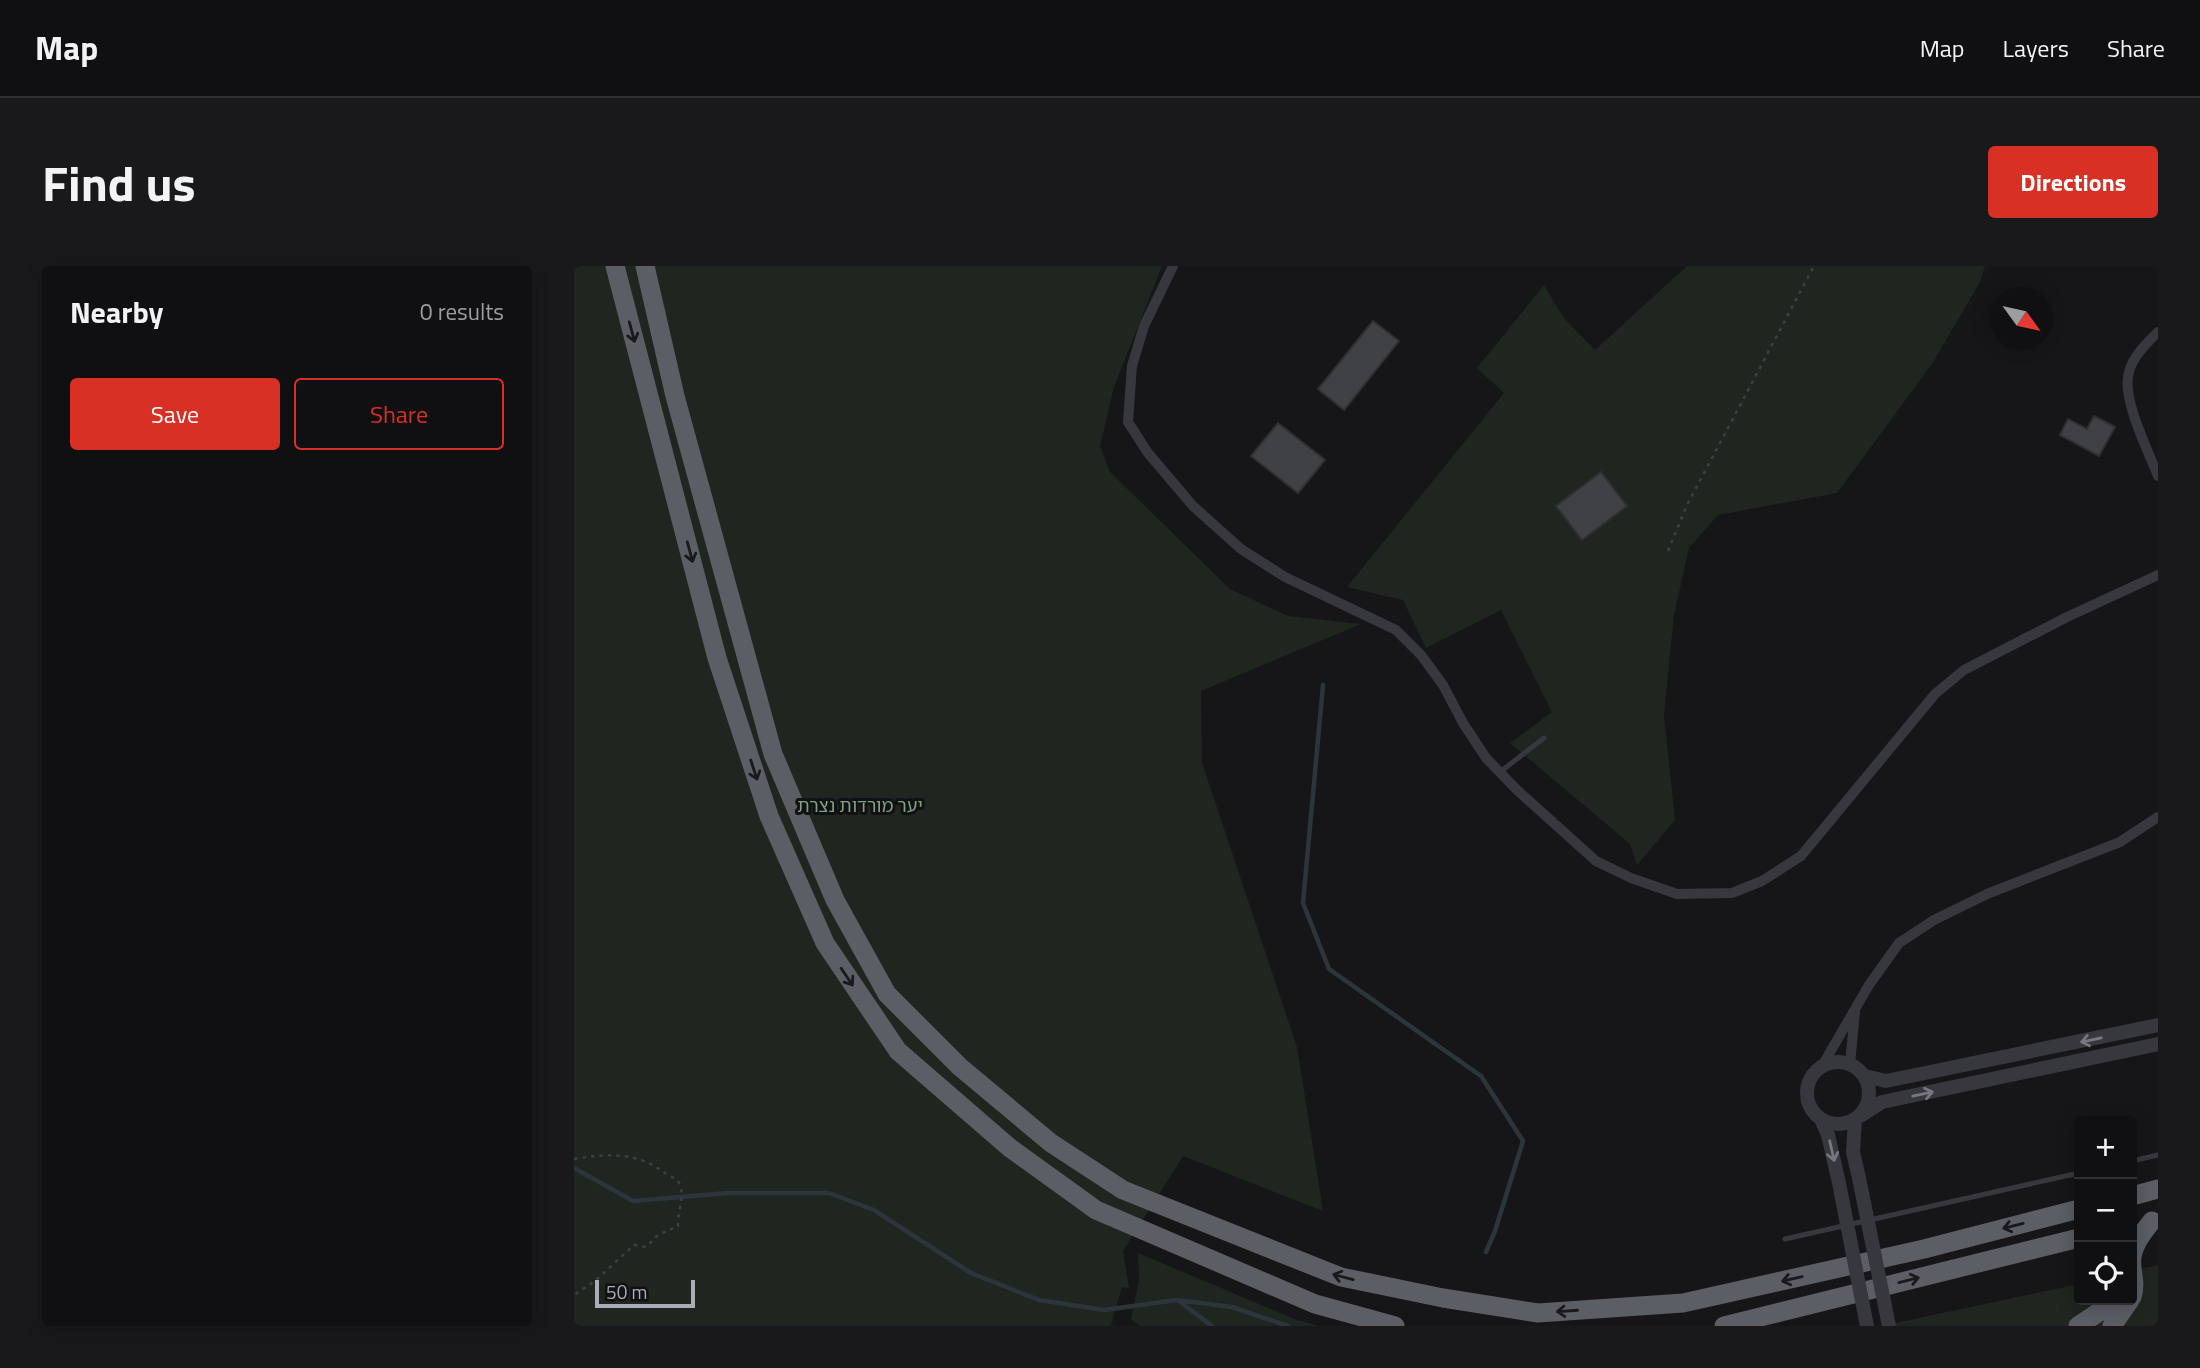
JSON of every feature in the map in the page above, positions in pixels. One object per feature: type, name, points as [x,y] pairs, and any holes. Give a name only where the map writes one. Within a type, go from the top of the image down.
[{"type":"highway","points":[[615,266],[717,658],[769,816],[825,943],[898,1051],[1010,1148],[1096,1210],[1315,1304],[1395,1326]]},
{"type":"highway","points":[[645,266],[675,396],[773,754],[835,900],[887,994],[960,1067],[1051,1143],[1124,1190],[1341,1278],[1538,1313],[1683,1303],[2074,1210]]},
{"type":"highway","points":[[2137,1195],[2158,1189]]},
{"type":"highway","points":[[2137,1225],[2155,1220]]},
{"type":"highway","points":[[2137,1242],[2155,1220]]},
{"type":"highway","points":[[1724,1326],[2074,1241]]},
{"type":"highway","points":[[2078,1326],[2105,1305]]},
{"type":"highway","points":[[2112,1326],[2126,1305]]},
{"type":"street","points":[[1172,266],[1144,326],[1132,366],[1128,422],[1148,453],[1193,506],[1241,549],[1285,577],[1396,631],[1421,655],[1443,685],[1463,723],[1500,772],[1597,861],[1631,878],[1677,894],[1732,893],[1762,881],[1801,856],[1935,694],[1964,670],[2055,622],[2158,575]]},
{"type":"street","points":[[2158,332],[2138,355],[2129,372],[2128,384],[2128,396],[2158,476]]},
{"type":"street","points":[[1867,1326],[1828,1135],[1821,1119],[1808,1103],[1807,1093],[1814,1073],[1822,1066],[1856,1006],[1899,943],[1934,920],[1987,894],[2120,842],[2158,817]]},
{"type":"street","points":[[1850,1064],[1856,1006]]},
{"type":"street","points":[[1822,1066],[1831,1063],[1850,1064],[1865,1076],[1886,1081],[2158,1025]]},
{"type":"street","points":[[1821,1119],[1841,1124],[1882,1102],[2158,1044]]},
{"type":"street","points":[[1865,1076],[1869,1096],[1858,1117],[1853,1152],[1889,1326]]},
{"type":"lane","points":[[1500,772],[1544,738]]},
{"type":"lane","points":[[2137,1160],[2158,1155]]},
{"type":"lane","points":[[1785,1239],[2074,1174]]},
{"type":"path","points":[[1668,551],[1686,505],[1814,266]]},
{"type":"path","points":[[574,1159],[599,1155],[642,1158],[675,1178],[682,1197],[677,1212],[678,1226],[658,1235],[646,1247],[634,1245],[596,1281],[574,1295]]},
{"type":"green space","name":"יער מורדות נצרת","points":[[574,266],[1162,266],[1114,387],[1100,446],[1110,472],[1230,589],[1288,616],[1361,624],[1201,691],[1202,763],[1297,1047],[1323,1211],[1183,1156],[1123,1251],[1129,1288],[1122,1287],[1111,1325],[1116,1326],[574,1326]]},
{"type":"green space","points":[[1687,266],[1985,266],[1980,282],[1932,364],[1837,493],[1718,515],[1689,548],[1674,615],[1664,715],[1675,820],[1637,865],[1630,844],[1510,743],[1552,712],[1501,610],[1426,648],[1403,600],[1347,587],[1504,393],[1477,368],[1544,285],[1564,318],[1595,350]]},
{"type":"green space","points":[[1138,1253],[1297,1320],[1319,1326],[1140,1326],[1131,1319],[1139,1280]]},
{"type":"green space","points":[[2158,1265],[2158,1326],[1881,1326],[2074,1285],[2074,1305],[2137,1305],[2137,1270]]},
{"type":"building","points":[[1373,321],[1399,341],[1344,410],[1318,389]]},
{"type":"building","points":[[2094,416],[2115,427],[2099,456],[2060,435],[2068,419],[2087,429]]},
{"type":"building","points":[[1278,423],[1325,460],[1298,493],[1251,456]]},
{"type":"building","points":[[1601,472],[1627,506],[1582,540],[1556,506]]},
{"type":"waterway","points":[[1323,685],[1303,903],[1329,969],[1481,1076],[1523,1141],[1486,1252]]},
{"type":"waterway","points":[[574,1168],[633,1201],[728,1193],[829,1193],[874,1210],[971,1273],[1039,1300],[1104,1310],[1177,1300],[1232,1307],[1288,1326]]},
{"type":"waterway","points":[[1179,1301],[1212,1326]]}]
